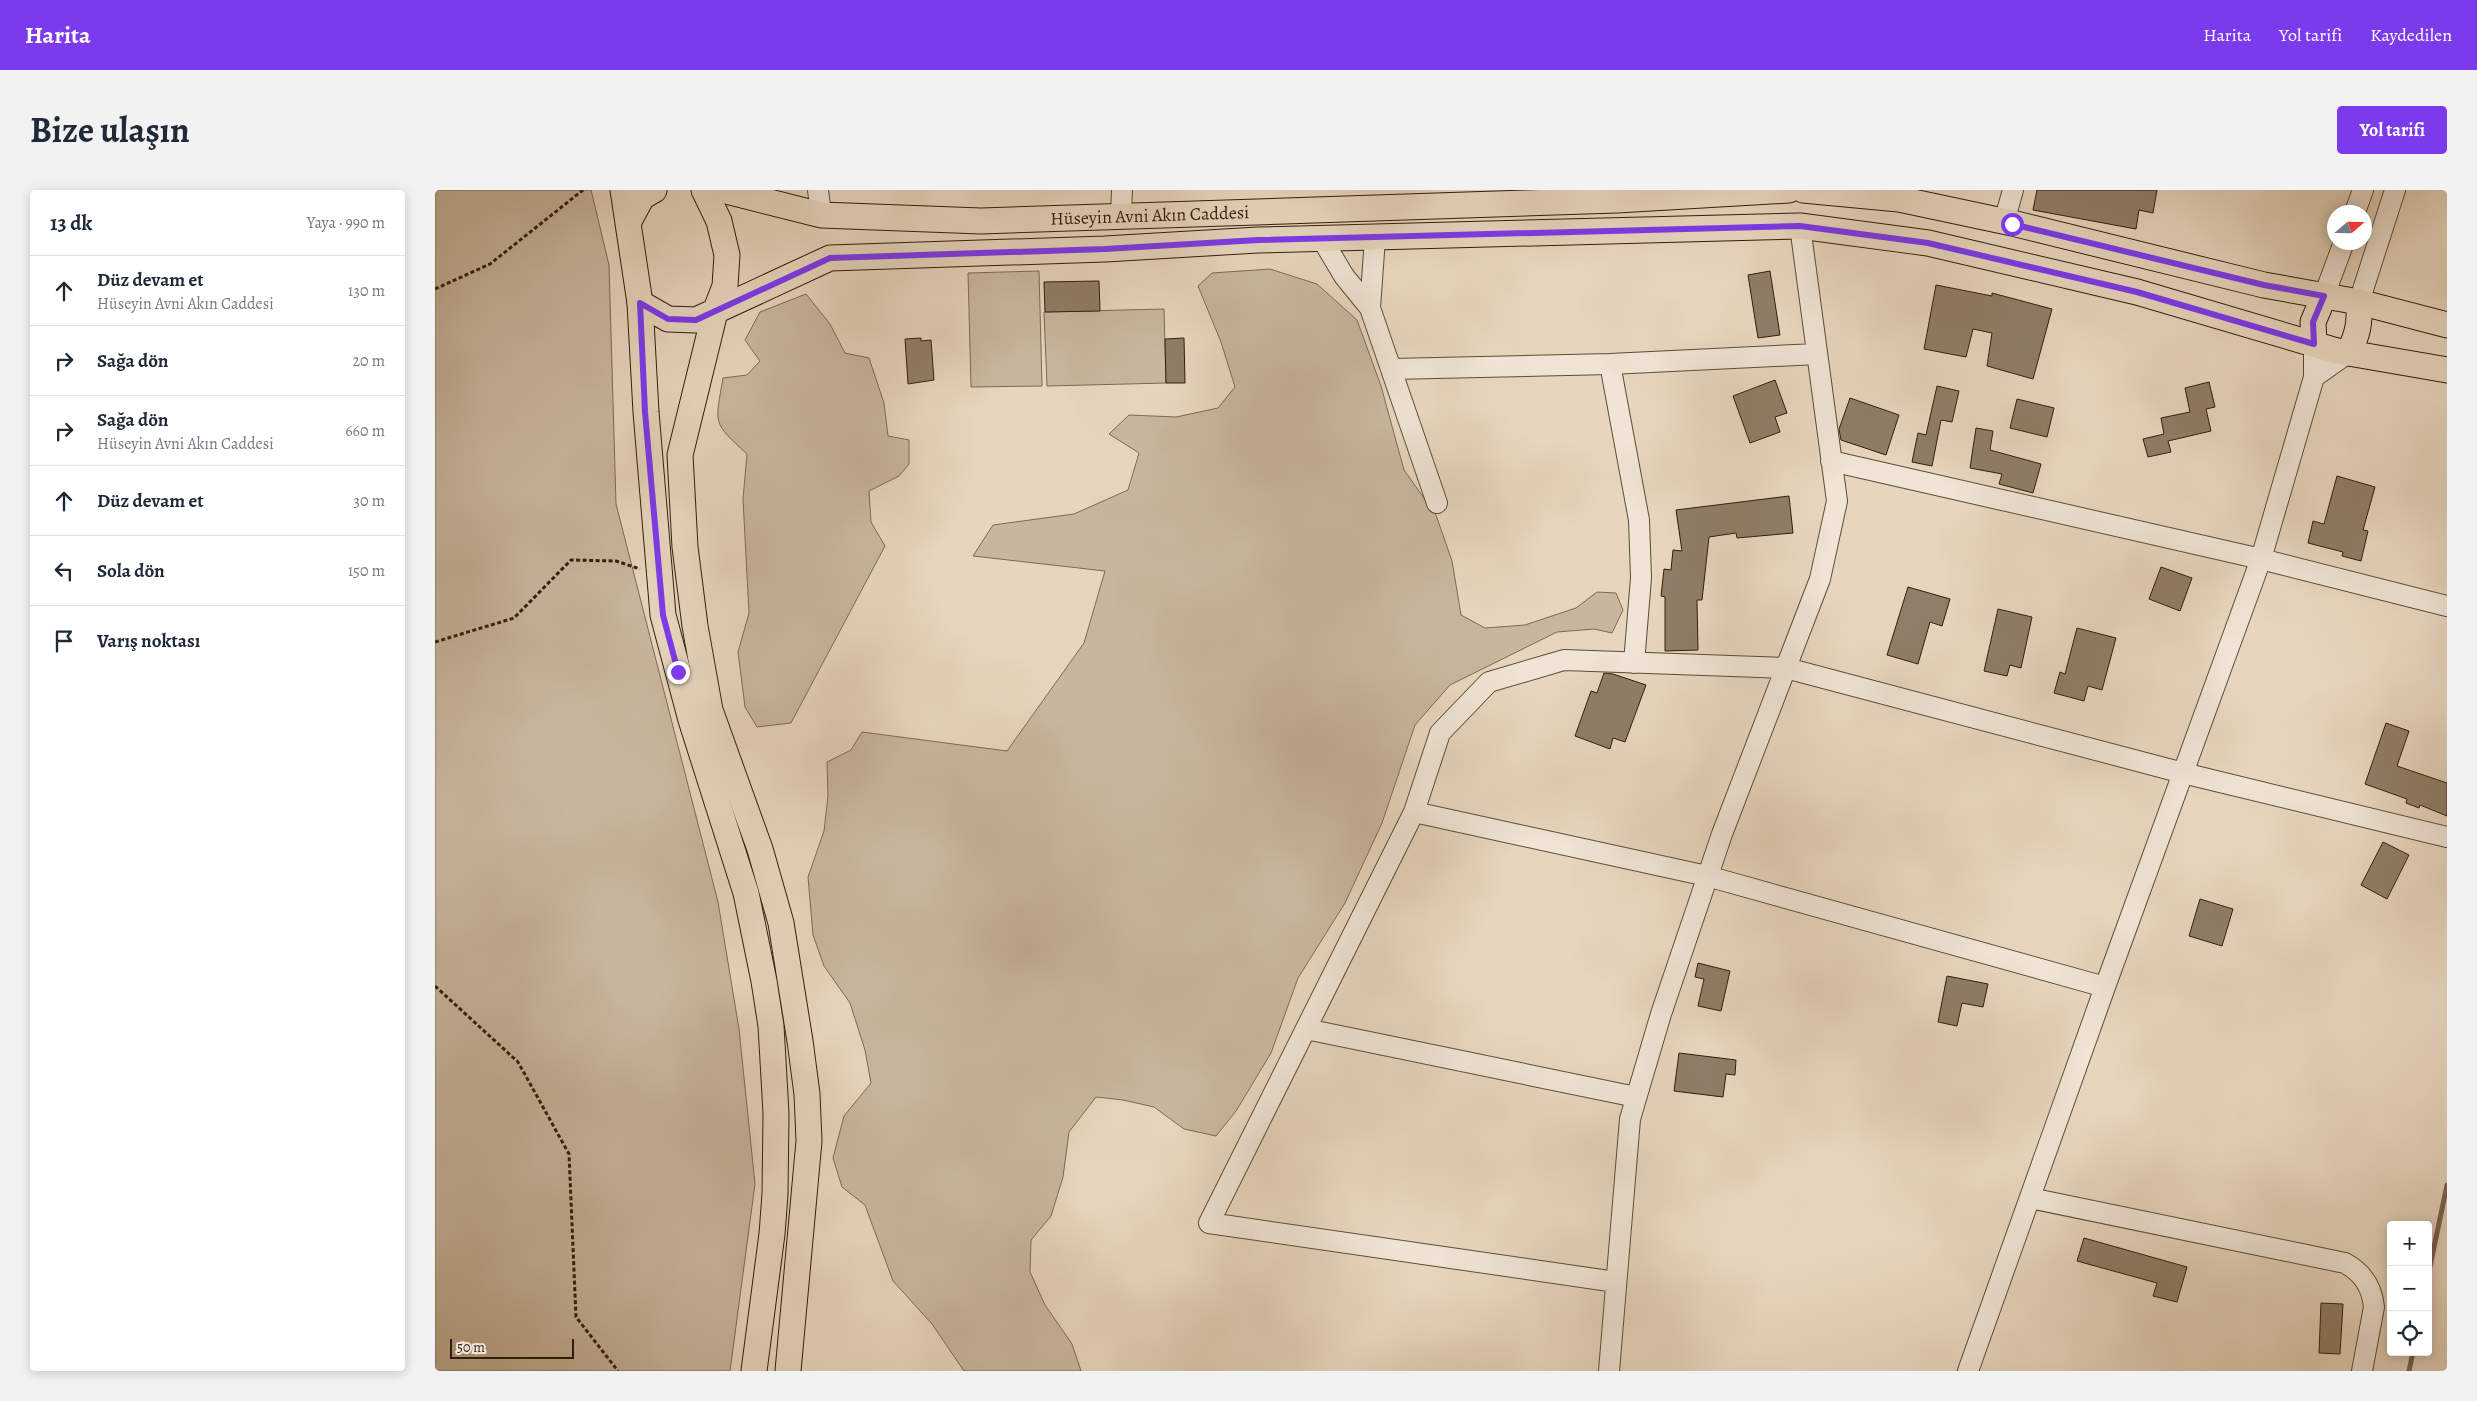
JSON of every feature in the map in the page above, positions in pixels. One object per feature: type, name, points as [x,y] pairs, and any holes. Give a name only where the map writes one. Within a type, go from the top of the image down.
[{"type":"main road","points":[[623,190],[640,303],[645,412],[663,615],[686,701],[746,893],[771,1026],[776,1114],[775,1194],[772,1234],[754,1371]]},
{"type":"main road","points":[[629,221],[642,197],[654,190]]},
{"type":"main road","points":[[704,190],[719,221],[727,255],[725,286],[715,312],[680,455],[685,547],[695,626],[710,710],[760,849],[781,923],[807,1094],[809,1141],[788,1371]]},
{"type":"main road","name":"Hüseyin Avni Akın Caddesi","points":[[723,190],[821,215],[981,221],[1121,216],[1489,197],[1617,200],[1789,190]]},
{"type":"main road","points":[[1803,190],[1899,200],[2004,222],[2264,285],[2359,302],[2447,325]]},
{"type":"main road","name":"Hüseyin Avni Akın Caddesi","points":[[640,303],[668,319],[696,320],[830,258],[1105,249],[1322,239],[1800,226],[1928,243],[2137,292],[2348,353],[2447,370]]},
{"type":"main road","points":[[2314,344],[2313,322],[2324,296]]},
{"type":"main road","points":[[2348,353],[2357,337],[2360,316],[2359,302]]},
{"type":"street","points":[[818,190],[821,215]]},
{"type":"street","points":[[1121,216],[1122,190]]},
{"type":"street","points":[[2004,222],[2013,190]]},
{"type":"street","points":[[2358,205],[2363,190]]},
{"type":"street","points":[[2359,302],[2395,190]]},
{"type":"street","points":[[1609,1371],[1630,1119],[1661,1014],[1707,876],[1820,579],[1837,501],[1800,226]]},
{"type":"street","points":[[1370,308],[1375,238]]},
{"type":"street","points":[[1322,239],[1344,276],[1370,308],[1437,503]]},
{"type":"street","points":[[2324,296],[2341,250]]},
{"type":"street","points":[[1968,1371],[2261,559],[2314,377],[2314,344]]},
{"type":"street","points":[[2314,377],[2348,353]]},
{"type":"street","points":[[1391,369],[1610,364],[1817,354]]},
{"type":"street","points":[[1610,364],[1639,520],[1641,578],[1634,663]]},
{"type":"street","points":[[1831,461],[2261,559],[2447,606]]},
{"type":"street","points":[[1616,1282],[1209,1224],[1414,812],[1440,734],[1489,682],[1564,660],[1786,668],[2183,773],[2447,837]]},
{"type":"street","points":[[1414,812],[1707,876],[2105,987]]},
{"type":"street","points":[[1306,1029],[1636,1097]]},
{"type":"street","points":[[2030,1198],[2345,1262],[2360,1273],[2373,1298],[2374,1307],[2363,1371]]},
{"type":"path","points":[[435,289],[490,264],[583,190]]},
{"type":"path","points":[[435,642],[514,618],[571,560],[616,562],[660,575]]},
{"type":"path","points":[[435,986],[518,1062],[569,1154],[576,1317],[618,1371]]},
{"type":"shaded area","points":[[435,190],[591,190],[609,265],[616,504],[718,902],[739,1029],[755,1184],[730,1371],[435,1371]]},
{"type":"shaded area","points":[[1270,269],[1317,284],[1357,320],[1381,386],[1404,470],[1436,515],[1452,561],[1461,615],[1485,628],[1525,625],[1576,608],[1597,592],[1616,593],[1623,610],[1612,633],[1594,629],[1557,632],[1450,685],[1415,725],[1382,823],[1345,903],[1298,978],[1271,1053],[1236,1111],[1216,1136],[1184,1129],[1154,1107],[1123,1100],[1096,1097],[1069,1132],[1063,1177],[1051,1216],[1031,1240],[1030,1272],[1045,1305],[1072,1344],[1081,1371],[964,1371],[932,1324],[893,1281],[865,1205],[842,1187],[833,1158],[844,1116],[871,1083],[865,1050],[850,1003],[824,966],[813,935],[808,877],[824,831],[828,796],[827,762],[851,750],[862,732],[1007,751],[1084,643],[1105,571],[973,556],[993,525],[1074,514],[1128,490],[1139,453],[1109,434],[1129,415],[1176,417],[1218,408],[1235,387],[1221,342],[1198,286],[1212,273]]},
{"type":"shaded area","points":[[1039,271],[1042,386],[971,387],[968,273]]},
{"type":"shaded area","points":[[806,294],[830,324],[845,353],[869,358],[884,403],[888,436],[909,440],[909,464],[899,476],[869,491],[871,522],[885,546],[791,723],[757,727],[745,707],[738,652],[749,613],[743,499],[747,454],[722,428],[719,422],[718,405],[723,378],[747,375],[760,361],[745,340],[760,312]]},
{"type":"shaded area","points":[[1164,309],[1166,383],[1047,386],[1044,312]]},
{"type":"building","points":[[2037,190],[2157,190],[2153,213],[2139,210],[2136,229],[2033,210]]},
{"type":"building","points":[[1770,271],[1780,335],[1758,338],[1748,275]]},
{"type":"building","points":[[1099,281],[1100,311],[1045,312],[1044,282]]},
{"type":"building","points":[[1936,285],[1992,296],[1992,293],[2052,309],[2033,379],[1987,366],[1992,333],[1973,329],[1966,357],[1924,349]]},
{"type":"building","points":[[921,338],[921,341],[931,340],[934,380],[908,384],[905,339]]},
{"type":"building","points":[[1184,338],[1185,383],[1166,383],[1165,339]]},
{"type":"building","points":[[1775,380],[1787,413],[1775,417],[1780,432],[1750,443],[1733,396]]},
{"type":"building","points":[[2209,382],[2215,407],[2206,409],[2211,431],[2168,441],[2171,452],[2148,457],[2143,439],[2164,434],[2161,418],[2190,412],[2185,388]]},
{"type":"building","points":[[1937,386],[1959,391],[1952,422],[1941,420],[1932,466],[1912,462],[1918,433],[1926,435]]},
{"type":"building","points":[[1850,398],[1899,415],[1886,455],[1841,440],[1839,429]]},
{"type":"building","points":[[2017,399],[2054,408],[2047,437],[2010,428]]},
{"type":"building","points":[[1976,428],[1993,431],[1990,450],[2041,464],[2033,493],[1999,484],[2002,474],[1970,468]]},
{"type":"building","points":[[2337,476],[2375,487],[2363,530],[2368,531],[2361,561],[2342,556],[2343,552],[2308,543],[2313,521],[2324,524]]},
{"type":"building","points":[[1789,496],[1793,533],[1737,538],[1736,533],[1709,537],[1702,600],[1697,600],[1698,650],[1665,651],[1665,597],[1661,596],[1664,569],[1671,570],[1673,550],[1682,551],[1676,510]]},
{"type":"building","points":[[2161,567],[2192,578],[2180,611],[2149,599]]},
{"type":"building","points":[[1908,587],[1950,599],[1942,626],[1930,622],[1918,664],[1887,655]]},
{"type":"building","points":[[1998,609],[2032,617],[2021,668],[2010,665],[2007,676],[1984,671]]},
{"type":"building","points":[[2077,628],[2116,638],[2102,690],[2088,686],[2084,701],[2054,693],[2060,672],[2065,674]]},
{"type":"building","points":[[1604,673],[1613,674],[1646,685],[1625,742],[1613,738],[1610,749],[1575,736],[1591,691],[1597,693]]},
{"type":"building","points":[[2386,723],[2409,731],[2397,766],[2447,783],[2447,816],[2420,805],[2419,808],[2406,803],[2407,799],[2365,784]]},
{"type":"building","points":[[2383,842],[2409,855],[2387,899],[2361,885]]},
{"type":"building","points":[[2200,899],[2233,909],[2222,946],[2189,936]]},
{"type":"building","points":[[1698,963],[1730,971],[1721,1011],[1698,1006],[1704,979],[1695,977]]},
{"type":"building","points":[[1947,976],[1988,984],[1983,1007],[1962,1003],[1957,1026],[1938,1022]]},
{"type":"building","points":[[1679,1053],[1736,1060],[1735,1075],[1726,1074],[1723,1097],[1674,1091]]},
{"type":"building","points":[[2084,1238],[2187,1267],[2177,1302],[2153,1296],[2157,1283],[2077,1261]]},
{"type":"building","points":[[2321,1303],[2343,1304],[2340,1354],[2319,1353]]},
{"type":"waterway","points":[[2430,1266],[2447,1185]]},
{"type":"waterway","points":[[2409,1371],[2412,1356]]},
{"type":"route","points":[[678,672],[663,615],[645,412],[640,303],[668,319],[696,320],[830,258],[1105,249],[1258,240],[1800,226],[1928,243],[2137,292],[2314,344],[2313,322],[2324,296],[2264,285],[2012,224]]}]
